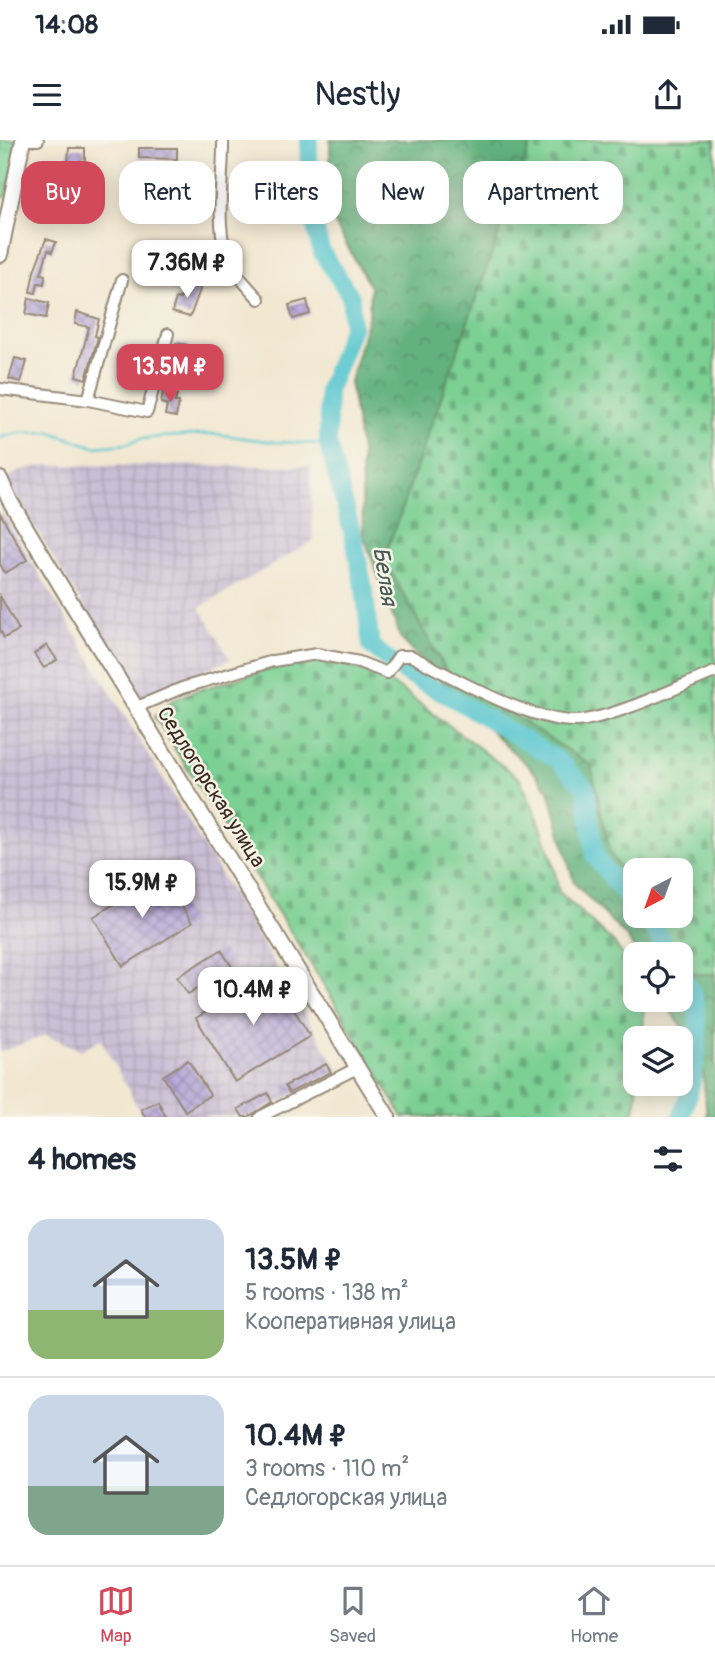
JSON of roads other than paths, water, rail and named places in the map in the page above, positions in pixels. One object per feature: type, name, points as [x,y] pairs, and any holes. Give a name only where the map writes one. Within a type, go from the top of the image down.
[{"type":"street","points":[[0,255],[3,219],[23,140],[38,140]]},
{"type":"street","points":[[223,140],[222,234],[225,250],[230,264],[258,299]]},
{"type":"street","points":[[88,400],[122,280]]},
{"type":"street","points":[[0,389],[88,400],[147,412],[168,334]]},
{"type":"street","name":"Седлогорская улица","points":[[0,478],[23,522],[388,1117]]},
{"type":"street","points":[[137,707],[183,688],[273,661],[317,654],[359,662],[387,673],[399,656],[411,656],[509,704],[543,717],[582,721],[715,672]]},
{"type":"street","points":[[260,1117],[359,1067]]},
{"type":"waterway","name":"Белая","points":[[309,140],[308,196],[321,251],[351,297],[352,327],[328,390],[328,444],[353,535],[364,589],[371,646],[405,673],[558,760],[586,789],[595,857],[623,892]]},
{"type":"waterway","points":[[0,438],[17,433],[50,432],[95,447],[126,444],[140,439],[215,434],[273,442],[328,444]]},
{"type":"waterway","name":"Белая","points":[[654,928],[662,942]]},
{"type":"waterway","name":"Белая","points":[[681,1117],[694,1073],[698,1043],[697,1013],[693,995]]}]
